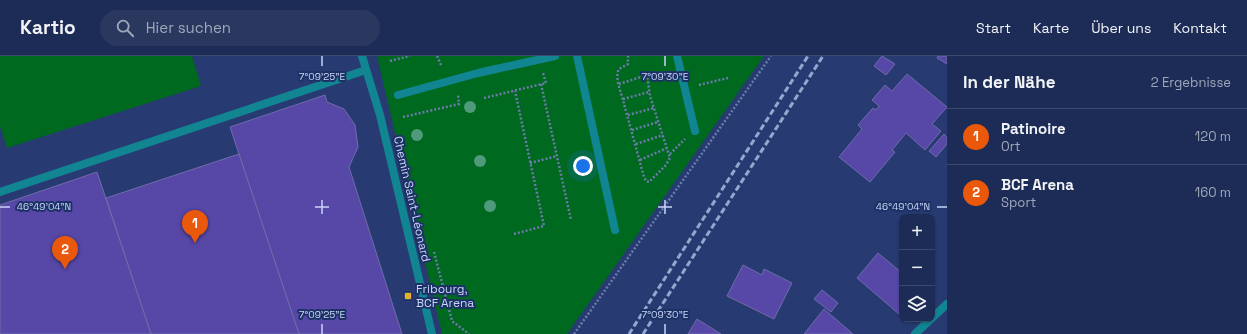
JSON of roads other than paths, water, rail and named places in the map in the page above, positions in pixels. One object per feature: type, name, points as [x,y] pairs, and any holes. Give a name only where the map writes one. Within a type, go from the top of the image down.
[{"type":"street","name":"Chemin Saint-Léonard","points":[[362,56],[380,115],[432,334]]},
{"type":"street","points":[[398,94],[555,56]]},
{"type":"street","points":[[577,56],[615,230]]},
{"type":"street","points":[[677,56],[695,131]]},
{"type":"street","points":[[0,192],[366,70]]},
{"type":"street","points":[[935,316],[947,304]]},
{"type":"street","points":[[915,334],[929,322]]},
{"type":"railway","points":[[629,334],[808,56]]},
{"type":"railway","points":[[643,334],[823,56]]},
{"type":"place","name":"Patinoire","points":[[195,243]]},
{"type":"place","name":"BCF Arena","points":[[65,269]]},
{"type":"place","name":"Fribourg, BCF Arena","points":[[408,296]]}]
